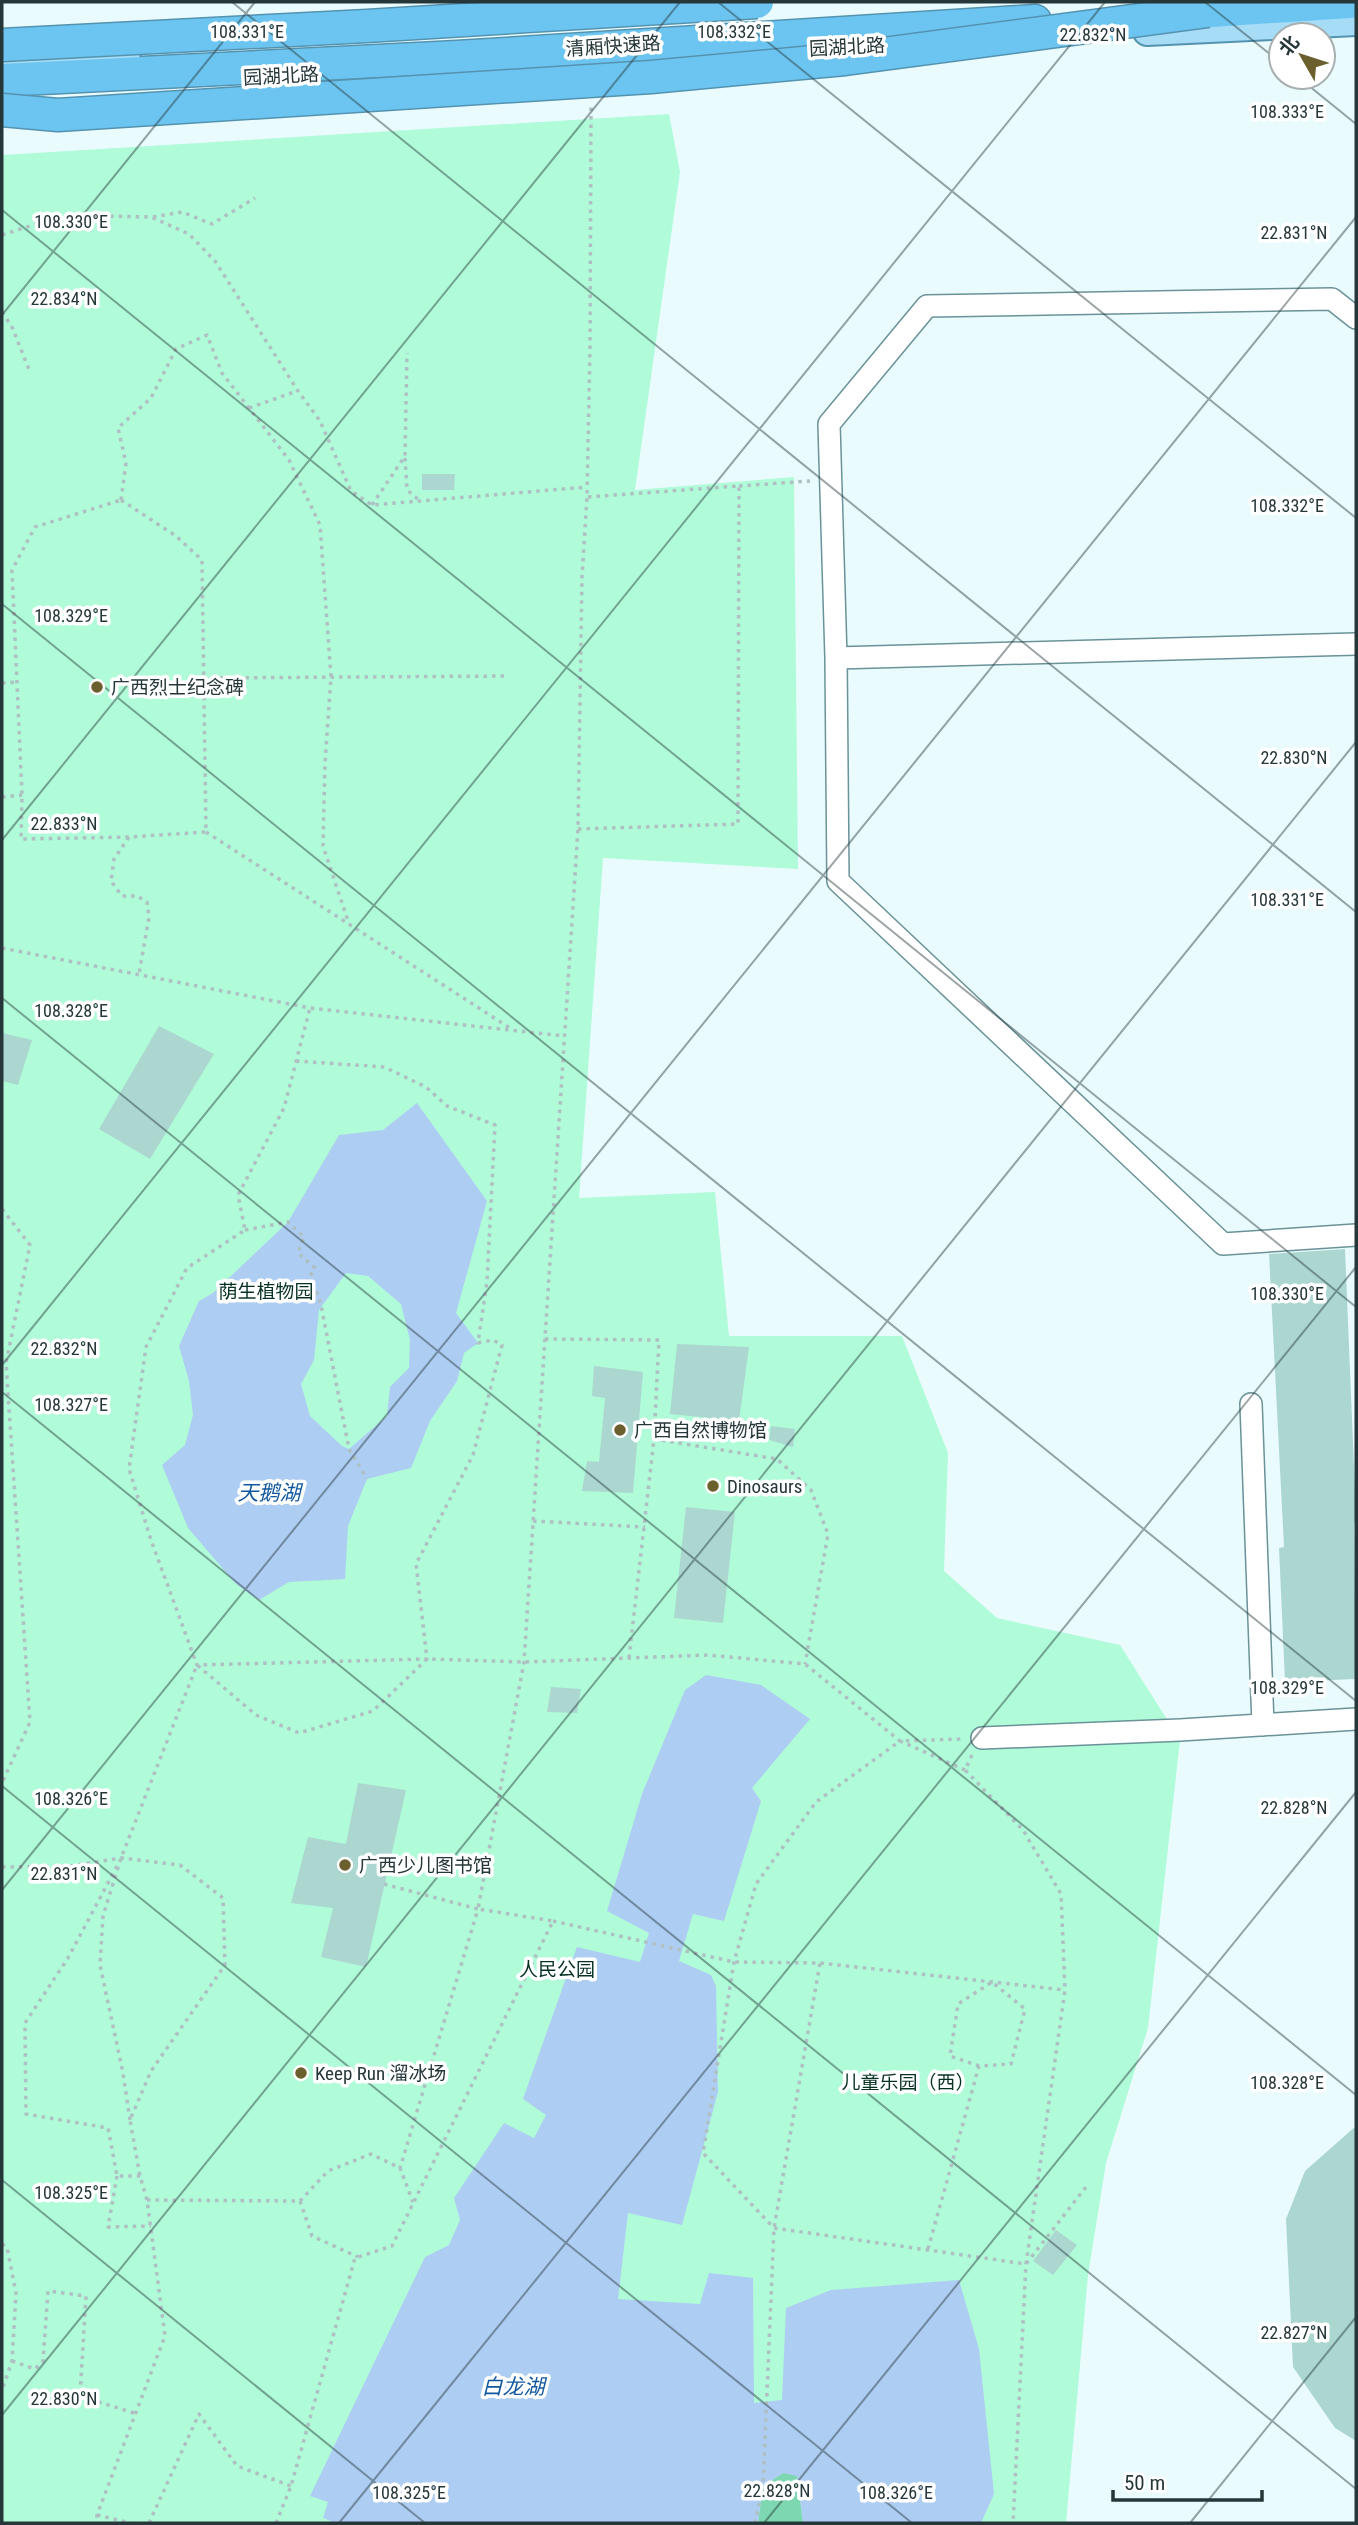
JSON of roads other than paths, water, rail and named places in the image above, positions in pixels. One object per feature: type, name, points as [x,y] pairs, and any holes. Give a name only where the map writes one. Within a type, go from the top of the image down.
[{"type":"highway","name":"清厢快速路","points":[[2,45],[757,2]]},
{"type":"highway","name":"清厢快速路","points":[[2,80],[457,57],[1350,2]]},
{"type":"highway","points":[[2,110],[58,115],[591,81],[845,59],[1208,11]]},
{"type":"main road","name":"园湖北路","points":[[2,64],[704,2]]},
{"type":"main road","name":"园湖北路","points":[[2,90],[1356,22]]},
{"type":"street","points":[[1356,318],[1332,299],[926,306],[829,424],[836,658],[838,881],[1223,1244],[1356,1235]]},
{"type":"street","points":[[836,658],[1356,643]]},
{"type":"street","points":[[1251,1404],[1263,1725]]},
{"type":"street","points":[[982,1738],[1356,1719]]},
{"type":"water","name":"天鹅湖","points":[[417,1103],[487,1201],[456,1313],[478,1343],[464,1353],[457,1381],[430,1421],[411,1468],[367,1479],[348,1526],[345,1579],[289,1582],[259,1600],[236,1584],[188,1528],[162,1465],[185,1445],[193,1415],[189,1381],[179,1346],[199,1301],[213,1293],[288,1222],[339,1135],[383,1130]],"holes":[[[346,1273],[368,1276],[401,1304],[410,1340],[409,1368],[390,1387],[387,1416],[349,1449],[342,1446],[310,1416],[301,1384],[314,1360],[319,1310]]]},
{"type":"water","name":"白龙湖","points":[[706,1675],[761,1685],[810,1719],[752,1788],[761,1801],[724,1921],[693,1914],[679,1961],[711,1975],[716,1986],[718,2092],[682,2225],[628,2213],[618,2299],[700,2304],[709,2273],[753,2278],[754,2403],[782,2400],[786,2308],[831,2290],[959,2280],[979,2349],[994,2494],[981,2523],[803,2523],[797,2476],[783,2473],[763,2486],[758,2523],[336,2523],[323,2518],[328,2502],[310,2496],[425,2257],[449,2245],[460,2220],[454,2198],[504,2123],[534,2138],[546,2115],[523,2099],[577,1947],[640,1962],[649,1933],[607,1911],[642,1794],[685,1690]]},
{"type":"place","name":"广西烈士纪念碑","points":[[97,687]]},
{"type":"place","name":"广西自然博物馆","points":[[620,1430]]},
{"type":"place","name":"Dinosaurs","points":[[713,1486]]},
{"type":"place","name":"广西少儿图书馆","points":[[345,1865]]},
{"type":"place","name":"Keep Run 溜冰场","points":[[301,2073]]},
{"type":"park label","name":"荫生植物园","points":[[266,1291]]},
{"type":"park label","name":"人民公园","points":[[557,1969]]},
{"type":"park label","name":"儿童乐园（西）","points":[[908,2082]]}]
